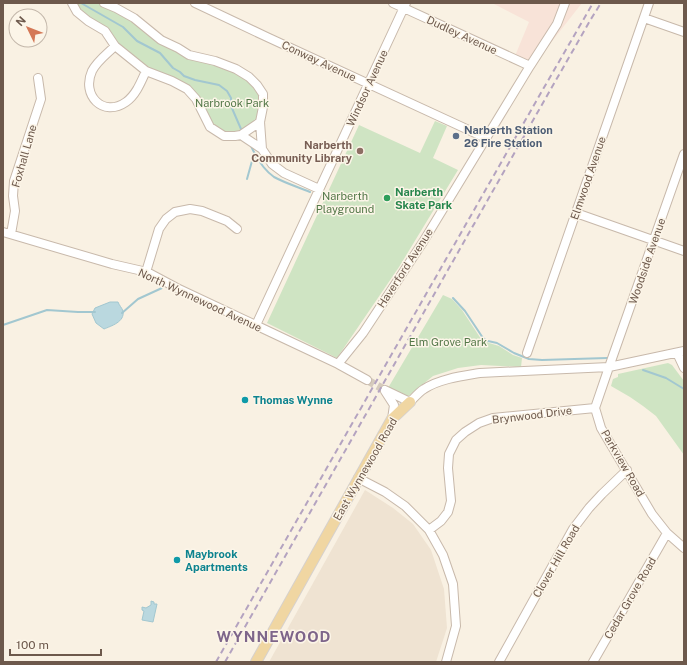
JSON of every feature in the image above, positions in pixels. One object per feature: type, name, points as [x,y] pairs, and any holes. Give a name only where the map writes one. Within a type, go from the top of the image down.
[{"type":"main road","name":"East Wynnewood Road","points":[[256,662],[392,419],[410,402]]},
{"type":"street","points":[[72,3],[77,12],[88,21],[105,31],[115,46],[146,71],[172,81],[187,89],[196,98],[210,127],[224,136],[241,135],[260,122]]},
{"type":"street","points":[[104,3],[134,18],[161,40],[189,55],[215,60],[236,69],[249,77],[263,94],[263,107],[260,122],[262,149]]},
{"type":"street","name":"Conway Avenue","points":[[197,3],[486,138]]},
{"type":"street","name":"Dudley Avenue","points":[[393,3],[405,5],[530,66]]},
{"type":"street","name":"Haverford Avenue","points":[[338,364],[362,333],[423,242],[557,24],[565,3]]},
{"type":"street","name":"Elmwood Avenue","points":[[527,353],[649,3]]},
{"type":"street","name":"Windsor Avenue","points":[[256,325],[405,5]]},
{"type":"street","points":[[644,18],[684,32]]},
{"type":"street","points":[[115,46],[101,58],[92,71],[89,81],[90,95],[97,102],[108,107],[117,107],[126,102],[140,85],[146,71]]},
{"type":"street","name":"Foxhall Lane","points":[[7,233],[15,211],[13,196],[14,181],[41,99],[38,78]]},
{"type":"street","points":[[241,135],[262,149],[272,164],[284,173],[320,189]]},
{"type":"street","name":"Woodside Avenue","points":[[609,367],[684,154]]},
{"type":"street","points":[[146,272],[159,229],[166,219],[175,212],[190,209],[202,211],[227,221],[237,229]]},
{"type":"street","points":[[576,213],[684,251]]},
{"type":"street","name":"North Wynnewood Avenue","points":[[7,233],[112,264],[146,272],[338,364],[367,380]]},
{"type":"street","points":[[680,352],[684,368]]},
{"type":"street","name":"East Wynnewood Road","points":[[410,402],[423,389],[441,381],[459,376],[480,373],[609,367],[680,352]]},
{"type":"street","points":[[596,408],[609,367]]},
{"type":"street","points":[[392,419],[394,405],[385,390],[410,402]]},
{"type":"street","name":"Parkview Road","points":[[596,408],[602,428],[652,514],[668,533],[684,548]]},
{"type":"street","name":"Brynwood Drive","points":[[429,530],[448,512],[451,501],[448,468],[449,454],[456,440],[465,432],[479,422],[493,418],[596,408]]},
{"type":"street","name":"Clover Hill Road","points":[[499,662],[573,530],[589,508],[626,470]]},
{"type":"street","points":[[358,478],[385,492],[405,506],[429,530],[443,555],[452,584],[456,626],[446,662]]},
{"type":"street","name":"Cedar Grove Road","points":[[594,662],[668,533]]},
{"type":"shaded area","points":[[492,3],[582,3],[535,63],[515,56],[529,22]]},
{"type":"shaded area","points":[[365,490],[393,508],[413,524],[431,550],[444,589],[447,628],[436,662],[269,662]]},
{"type":"green space","name":"Narbrook Park","points":[[72,3],[104,3],[161,40],[236,69],[263,94],[260,122],[235,136],[210,127],[187,89],[146,71]]},
{"type":"green space","name":"Narberth Playground","points":[[435,121],[447,126],[433,158],[458,170],[399,267],[337,358],[267,323],[359,125],[420,153]]},
{"type":"green space","name":"Elm Grove Park","points":[[443,295],[452,299],[462,310],[481,339],[499,346],[513,355],[522,358],[521,367],[481,365],[458,368],[433,376],[406,398],[388,388]]},
{"type":"green space","points":[[668,363],[672,365],[684,381],[684,455],[656,416],[630,397],[611,386],[613,379],[618,377],[618,374]]},
{"type":"water","points":[[110,302],[118,302],[123,311],[123,315],[120,321],[104,329],[96,323],[92,314],[95,308]]},
{"type":"water","points":[[151,601],[154,602],[154,604],[157,604],[153,622],[142,620],[144,611],[142,610],[142,607],[146,608],[151,605]]},
{"type":"waterway","points":[[81,3],[123,27],[137,41],[160,53],[173,68],[184,76],[219,85],[227,91],[231,98],[231,106],[241,129]]},
{"type":"waterway","points":[[251,146],[261,163],[274,177],[310,192]]},
{"type":"waterway","points":[[247,179],[252,161],[256,156]]},
{"type":"waterway","points":[[122,313],[138,299],[162,288]]},
{"type":"waterway","points":[[453,298],[465,311],[483,338],[497,343],[514,353],[529,359],[607,358]]},
{"type":"waterway","points":[[3,325],[47,310],[95,312]]},
{"type":"waterway","points":[[643,370],[666,378],[684,389]]},
{"type":"tunnel","points":[[367,380],[385,390]]},
{"type":"railway","points":[[216,662],[593,3]]},
{"type":"railway","points":[[225,662],[601,3]]},
{"type":"place","name":"Narberth Station 26 Fire Station","points":[[456,136]]},
{"type":"place","name":"Narberth Community Library","points":[[360,151]]},
{"type":"place","name":"Narberth Skate Park","points":[[387,198]]},
{"type":"place","name":"Thomas Wynne","points":[[245,400]]},
{"type":"place","name":"Maybrook Apartments","points":[[177,560]]},
{"type":"district","name":"WYNNEWOOD","points":[[274,637]]}]
